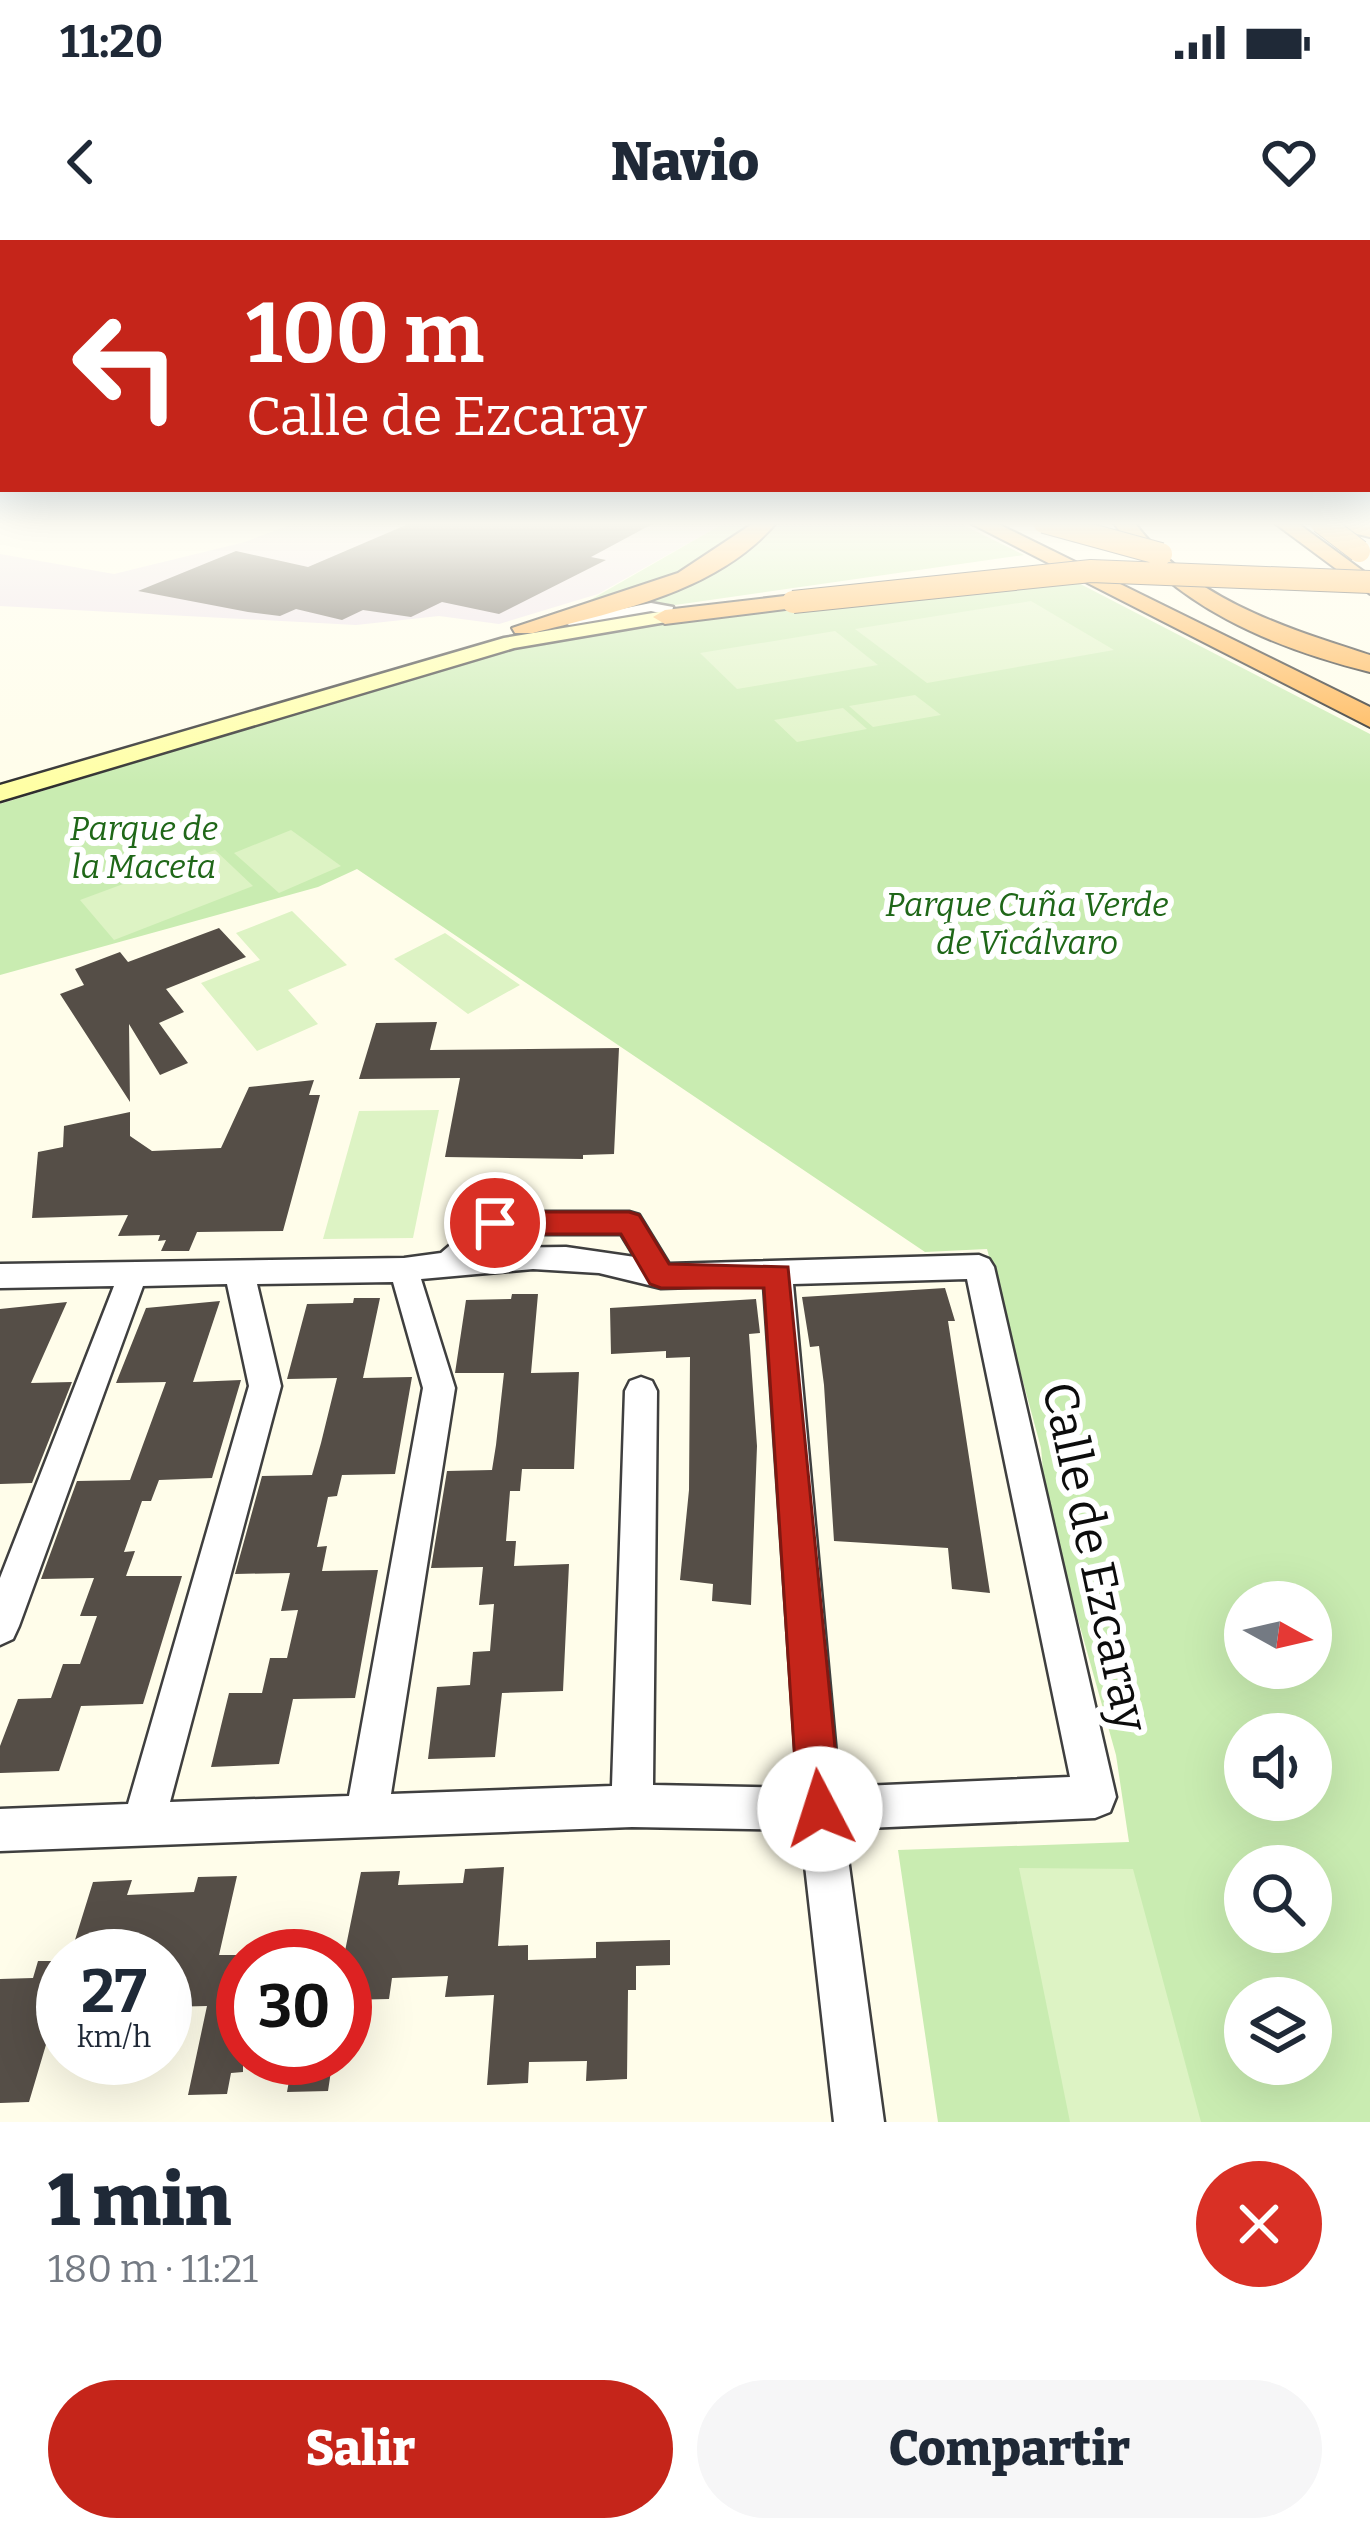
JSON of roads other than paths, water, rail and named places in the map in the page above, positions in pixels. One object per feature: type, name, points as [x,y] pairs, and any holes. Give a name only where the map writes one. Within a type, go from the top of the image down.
[{"type":"highway","points":[[524,628],[581,610]]},
{"type":"highway","points":[[665,617],[726,610]]},
{"type":"highway","points":[[1156,610],[1370,718]]},
{"type":"highway","points":[[1168,610],[1216,639]]},
{"type":"highway","points":[[1233,610],[1370,664]]},
{"type":"main road","points":[[0,793],[511,642],[665,617]]},
{"type":"main road","points":[[0,780],[524,628]]},
{"type":"street","points":[[524,628],[634,610]]},
{"type":"street","points":[[665,617],[667,610]]},
{"type":"street","name":"Calle de Ezcaray","points":[[0,1276],[404,1270],[451,1261],[619,1262],[661,1276],[980,1267],[1095,1797],[820,1809],[632,1806],[0,1830]]},
{"type":"street","points":[[142,1827],[265,1386],[239,1270]]},
{"type":"street","points":[[366,1818],[439,1388],[404,1270]]},
{"type":"street","points":[[0,1626],[133,1274]]},
{"type":"street","points":[[778,1276],[820,1809],[859,2122]]},
{"type":"street","points":[[632,1806],[641,1391]]},
{"type":"park label","name":"Parque de la Maceta","points":[[144,848]]},
{"type":"park label","name":"Parque Cuña Verde de Vicálvaro","points":[[1027,924]]}]
